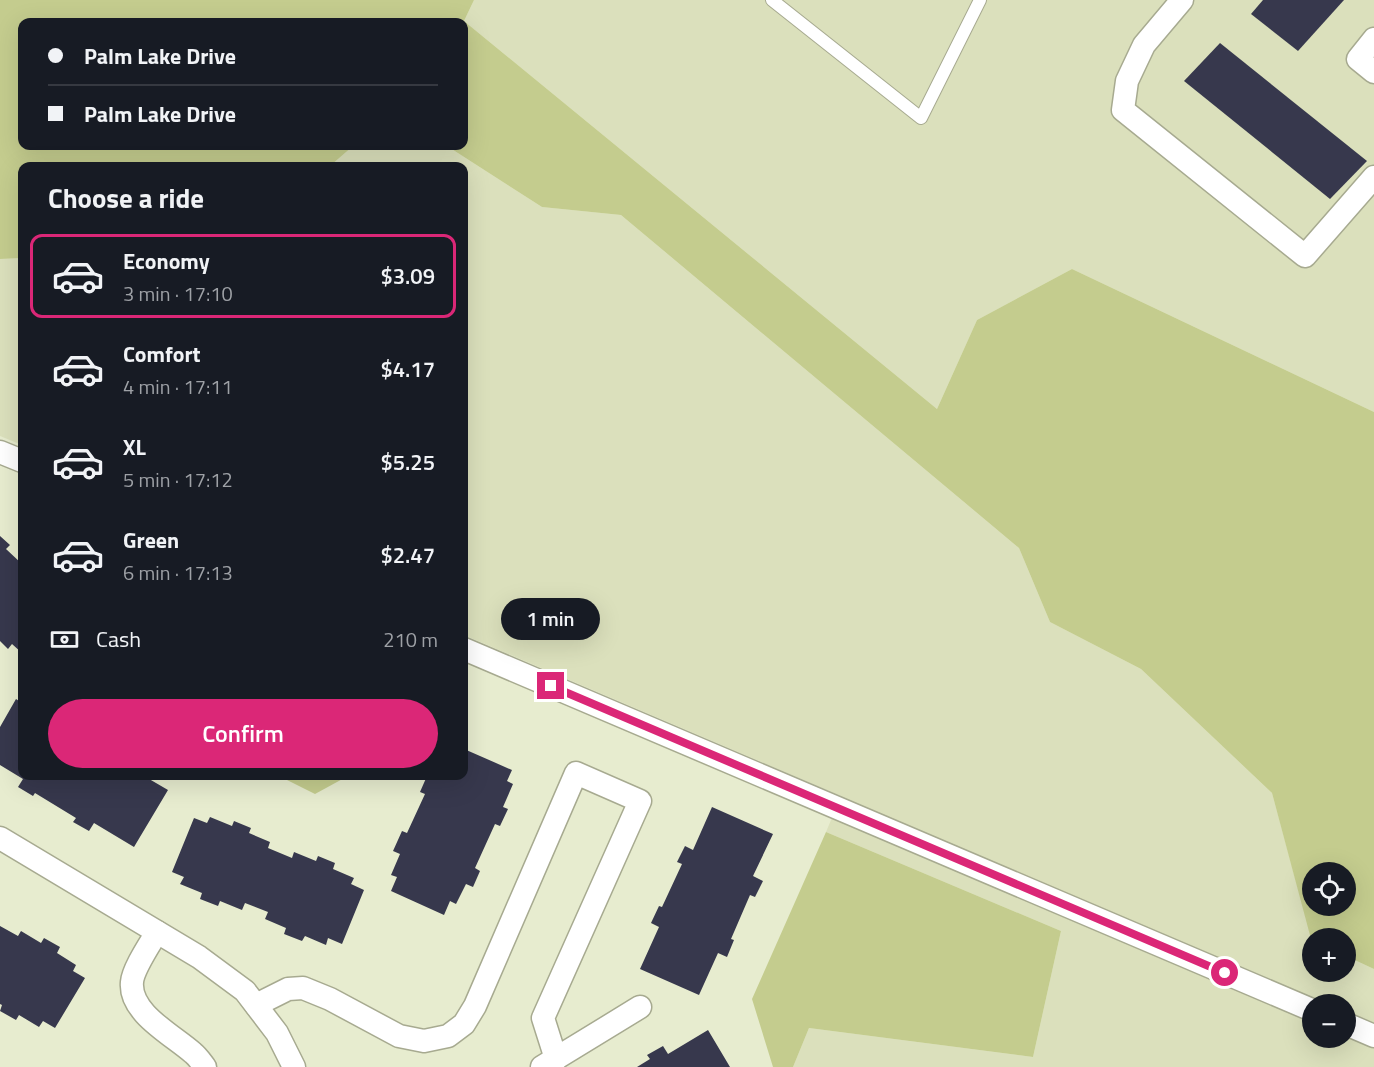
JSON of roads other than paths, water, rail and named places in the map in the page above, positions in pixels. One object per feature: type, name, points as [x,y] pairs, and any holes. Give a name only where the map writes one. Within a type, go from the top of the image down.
[{"type":"street","points":[[1182,0],[1144,45],[1127,81],[1123,110],[1305,256],[1374,177]]},
{"type":"street","points":[[1374,39],[1358,58],[1374,72]]},
{"type":"street","points":[[0,452],[18,459]]},
{"type":"street","points":[[468,651],[1302,1006]]},
{"type":"street","points":[[256,1005],[288,989],[303,988],[330,999],[399,1036],[424,1041],[447,1035],[464,1024],[475,1006],[576,773],[640,801],[543,1018],[549,1063],[640,1007]]},
{"type":"street","points":[[0,838],[157,932],[208,964],[245,991],[276,1033],[294,1067]]},
{"type":"street","points":[[157,932],[136,969],[132,980],[133,995],[143,1013],[195,1054],[205,1067]]},
{"type":"street","points":[[1356,1028],[1374,1036]]},
{"type":"lane","points":[[772,0],[921,118],[980,0]]}]
